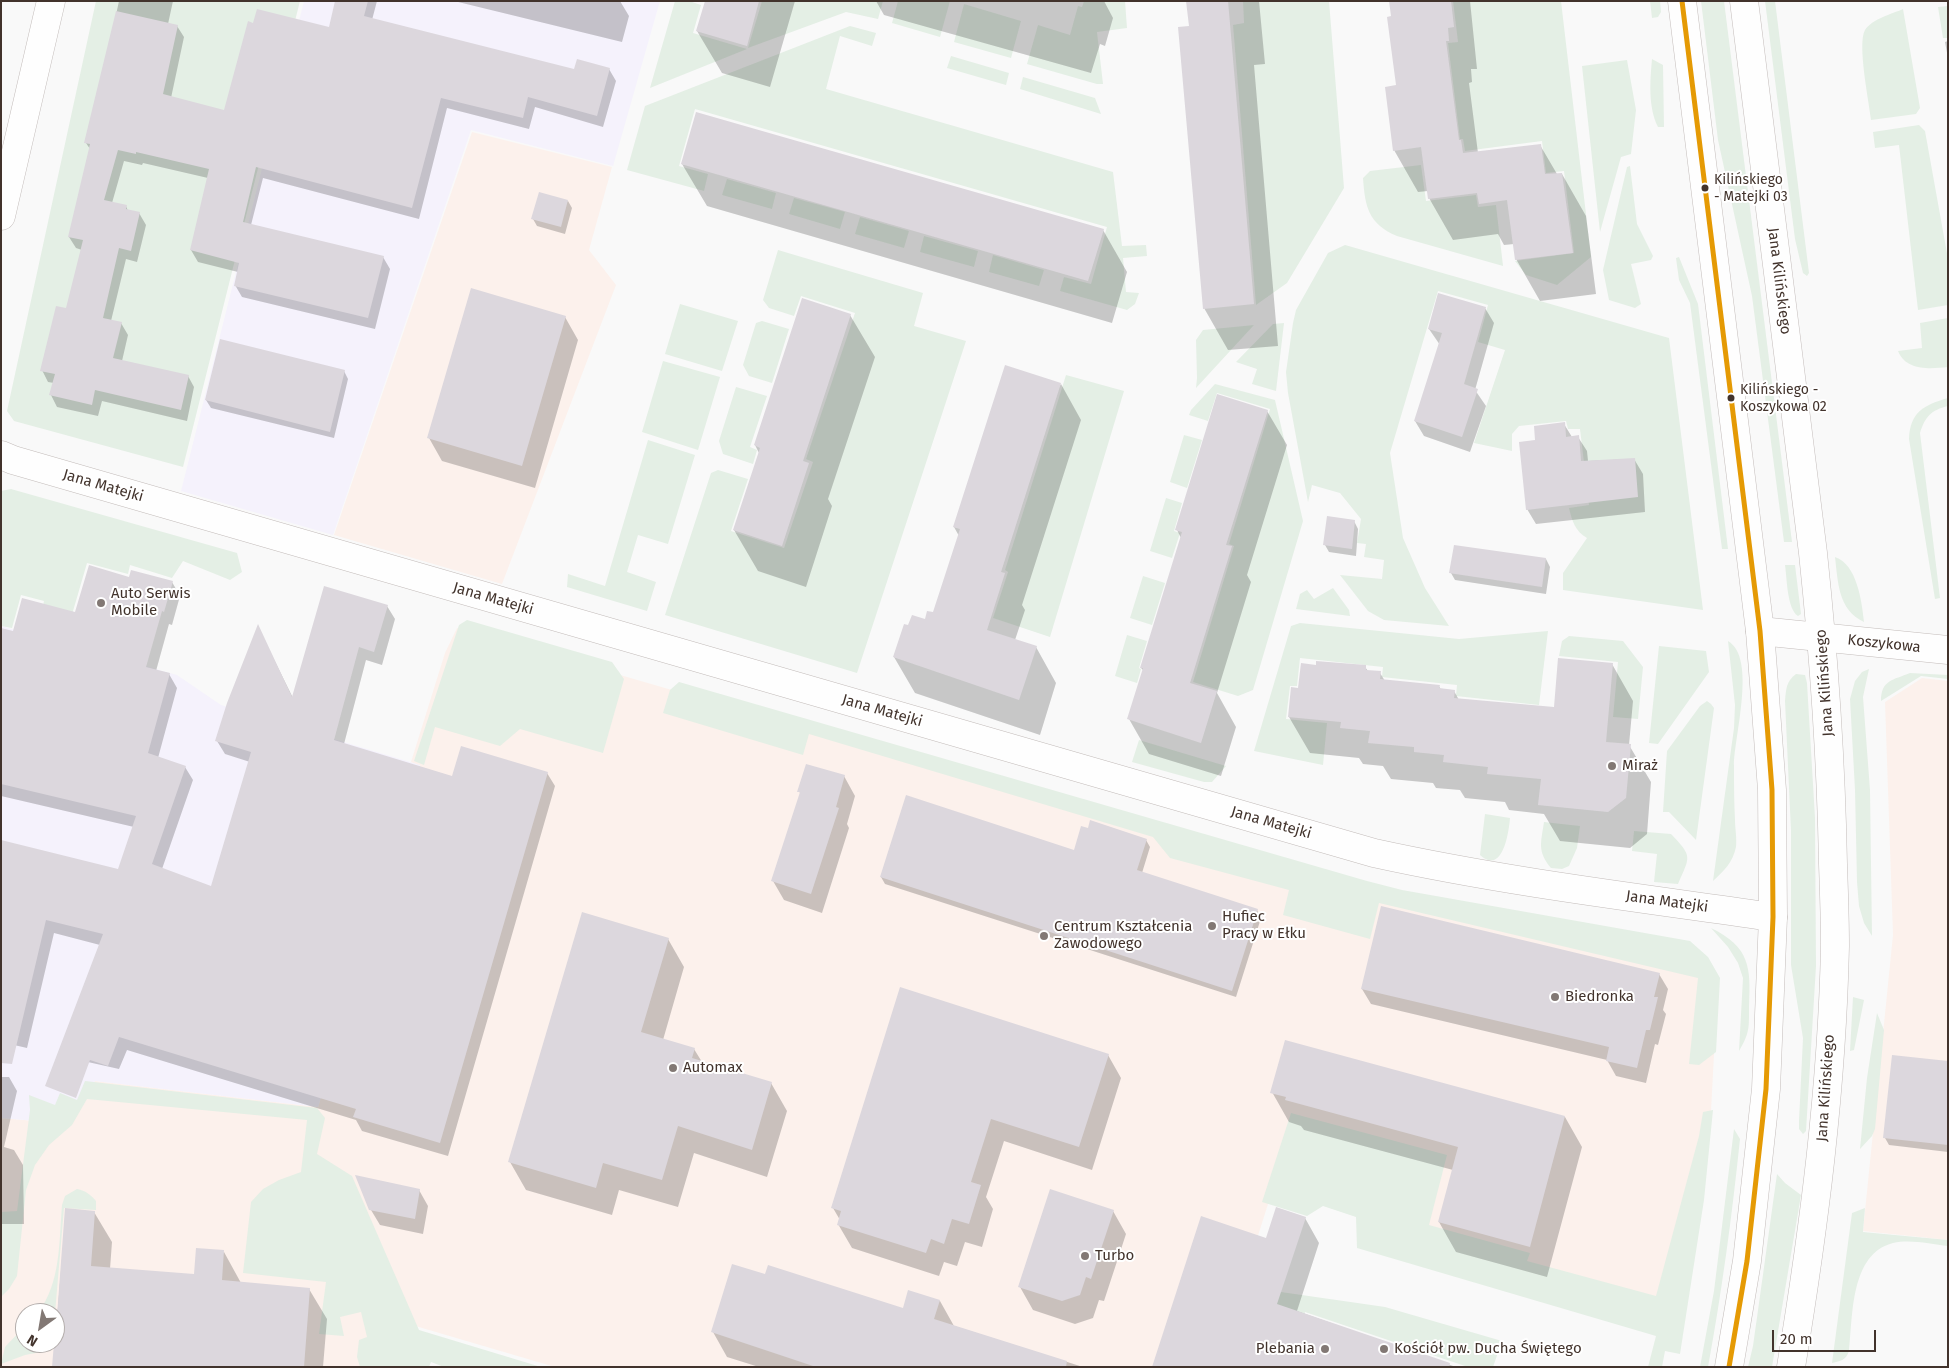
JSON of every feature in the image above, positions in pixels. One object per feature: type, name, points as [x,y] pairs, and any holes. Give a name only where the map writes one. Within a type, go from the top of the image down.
[{"type":"street","points":[[1,216],[51,1]]},
{"type":"street","points":[[1682,1],[1760,631],[1772,790],[1773,916],[1768,1046],[1759,1160],[1748,1261],[1729,1367]]},
{"type":"street","name":"Jana Kilińskiego","points":[[1744,1],[1813,553],[1822,638],[1831,766],[1835,946],[1830,1055],[1821,1158],[1808,1264],[1791,1367]]},
{"type":"street","name":"Jana Matejki","points":[[1,456],[1374,853],[1432,866],[1555,887],[1773,916]]},
{"type":"street","name":"Koszykowa","points":[[1760,631],[1948,650]]},
{"type":"shaded area","points":[[96,1],[300,1],[183,467],[14,421],[7,411]]},
{"type":"shaded area","points":[[304,1],[660,1],[613,166],[471,130],[333,535],[181,491]]},
{"type":"shaded area","points":[[675,1],[689,1],[701,5],[693,33],[747,49],[650,88]]},
{"type":"shaded area","points":[[762,1],[883,1],[878,19],[846,12],[748,48]]},
{"type":"shaded area","points":[[898,1],[950,1],[940,37],[892,23]]},
{"type":"shaded area","points":[[1084,1],[1125,1],[1127,28],[1097,32],[1103,84],[1097,84],[1027,64],[1038,25],[1070,35],[1078,6],[1082,7]]},
{"type":"shaded area","points":[[1243,1],[1329,1],[1344,188],[1287,283],[1256,305],[1233,25],[1244,23]]},
{"type":"shaded area","points":[[1453,1],[1561,1],[1591,257],[1557,285],[1526,275],[1515,261],[1574,253],[1564,171],[1546,173],[1542,141],[1465,151],[1463,139],[1460,139],[1448,43],[1458,42]]},
{"type":"shaded area","points":[[1650,1],[1660,1],[1661,12],[1658,17],[1652,18]]},
{"type":"shaded area","points":[[1701,1],[1724,1],[1792,542],[1784,542],[1752,296],[1718,140]]},
{"type":"shaded area","points":[[1765,1],[1775,1],[1809,273],[1807,276],[1803,273],[1795,239]]},
{"type":"shaded area","points":[[964,4],[1021,21],[1011,58],[954,42]]},
{"type":"shaded area","points":[[1948,6],[1948,38],[1943,38],[1938,7]]},
{"type":"shaded area","points":[[1903,9],[1920,108],[1916,114],[1871,120],[1862,47],[1865,30],[1882,17]]},
{"type":"shaded area","points":[[850,26],[876,33],[872,46],[840,36],[826,89],[1113,172],[1122,246],[1146,245],[1147,256],[1123,258],[1126,292],[1139,293],[1135,304],[1127,310],[1060,291],[1064,277],[1091,284],[1107,227],[695,109],[679,166],[708,174],[704,191],[627,170],[645,106]]},
{"type":"shaded area","points":[[951,56],[1009,73],[1006,85],[947,68]]},
{"type":"shaded area","points":[[1652,59],[1663,65],[1664,127],[1658,127],[1651,102]]},
{"type":"shaded area","points":[[1627,60],[1636,110],[1631,154],[1621,157],[1600,232],[1582,66]]},
{"type":"shaded area","points":[[1023,77],[1095,98],[1101,114],[1020,89]]},
{"type":"shaded area","points":[[1919,125],[1925,131],[1948,259],[1948,305],[1918,310],[1899,145],[1875,148],[1873,132]]},
{"type":"shaded area","points":[[472,132],[612,167],[589,250],[616,285],[502,584],[334,535]]},
{"type":"shaded area","points":[[1421,165],[1426,201],[1476,195],[1478,207],[1496,205],[1503,266],[1397,236],[1387,231],[1374,220],[1367,205],[1363,178],[1370,171]]},
{"type":"shaded area","points":[[1630,166],[1637,224],[1653,256],[1651,260],[1631,264],[1641,304],[1635,308],[1609,300],[1603,270],[1627,167]]},
{"type":"shaded area","points":[[727,179],[776,193],[772,209],[722,195]]},
{"type":"shaded area","points":[[794,198],[845,212],[840,229],[789,214]]},
{"type":"shaded area","points":[[860,217],[909,231],[904,248],[855,234]]},
{"type":"shaded area","points":[[924,236],[978,251],[974,267],[920,252]]},
{"type":"shaded area","points":[[1345,245],[1669,338],[1703,610],[1563,590],[1563,573],[1587,538],[1575,525],[1569,508],[1589,505],[1580,429],[1568,429],[1566,421],[1519,426],[1512,434],[1512,451],[1474,443],[1505,350],[1478,342],[1488,305],[1438,291],[1390,453],[1403,538],[1425,588],[1449,626],[1384,620],[1368,611],[1340,575],[1382,579],[1384,560],[1364,557],[1366,544],[1357,543],[1361,519],[1340,493],[1312,485],[1308,502],[1288,393],[1286,372],[1296,310],[1328,253]]},
{"type":"shaded area","points":[[778,250],[923,293],[914,326],[966,341],[857,673],[665,615],[711,473],[718,470],[748,479],[731,531],[784,548],[813,462],[806,459],[855,313],[801,296],[794,316],[769,308],[763,300]]},
{"type":"shaded area","points":[[993,255],[1044,270],[1039,286],[989,272]]},
{"type":"shaded area","points":[[1679,257],[1698,304],[1728,549],[1722,549],[1690,303],[1679,280],[1676,258]]},
{"type":"shaded area","points":[[680,304],[738,321],[722,371],[665,354]]},
{"type":"shaded area","points":[[1948,318],[1948,367],[1919,367],[1902,358],[1898,351],[1922,348],[1920,323]]},
{"type":"shaded area","points":[[762,321],[789,329],[772,383],[749,376],[743,365],[756,323]]},
{"type":"shaded area","points":[[1284,323],[1276,391],[1252,384],[1257,369],[1236,362],[1273,324]]},
{"type":"shaded area","points":[[1254,325],[1196,388],[1196,340],[1203,330]]},
{"type":"shaded area","points":[[663,361],[720,377],[698,450],[642,432]]},
{"type":"shaded area","points":[[1066,375],[1124,391],[1050,637],[993,618],[1008,572],[1005,570]]},
{"type":"shaded area","points":[[1215,384],[1275,400],[1303,521],[1253,690],[1238,696],[1193,682],[1234,546],[1229,544],[1270,409],[1217,393],[1208,421],[1189,415],[1191,410]]},
{"type":"shaded area","points":[[736,387],[767,396],[750,447],[757,450],[753,464],[723,454],[719,441]]},
{"type":"shaded area","points":[[1948,398],[1948,406],[1933,412],[1924,423],[1920,433],[1940,598],[1935,599],[1909,439],[1915,416],[1925,407]]},
{"type":"shaded area","points":[[1184,435],[1202,440],[1187,488],[1170,482]]},
{"type":"shaded area","points":[[648,440],[695,455],[668,544],[638,535],[627,572],[656,582],[647,611],[567,587],[568,574],[605,586]]},
{"type":"shaded area","points":[[11,489],[237,553],[242,572],[230,580],[183,561],[172,578],[130,565],[128,574],[87,563],[64,642],[36,635],[44,601],[21,595],[12,628],[1,626],[1,491]]},
{"type":"shaded area","points":[[1166,498],[1182,503],[1174,531],[1180,533],[1172,558],[1150,551]]},
{"type":"shaded area","points":[[1835,557],[1849,567],[1853,575],[1860,594],[1864,622],[1855,617],[1844,603]]},
{"type":"shaded area","points":[[1785,565],[1795,565],[1801,614],[1798,616],[1794,612],[1790,600]]},
{"type":"shaded area","points":[[1143,576],[1165,583],[1152,625],[1130,618]]},
{"type":"shaded area","points":[[1333,588],[1349,610],[1350,616],[1296,609],[1300,594],[1307,590],[1314,599]]},
{"type":"shaded area","points":[[467,620],[612,662],[624,679],[603,753],[520,729],[500,746],[435,727],[424,765],[414,761],[459,625]]},
{"type":"shaded area","points":[[1300,623],[1459,639],[1548,631],[1539,705],[1456,696],[1457,685],[1382,677],[1383,667],[1300,658],[1297,686],[1290,686],[1286,719],[1327,723],[1323,765],[1254,751],[1291,626]]},
{"type":"shaded area","points":[[1,626],[177,675],[221,705],[420,765],[318,1107],[95,1081],[71,1124],[1,1118]]},
{"type":"shaded area","points":[[457,628],[672,690],[1718,979],[1711,1111],[1684,1323],[1410,1243],[1288,1141],[1242,1286],[1189,1367],[555,1367],[412,1325],[401,1367],[1,1367],[1,1118],[71,1124],[95,1081],[318,1107],[420,766],[411,762],[445,653]]},
{"type":"shaded area","points":[[1127,635],[1147,641],[1139,668],[1141,669],[1137,683],[1115,676]]},
{"type":"shaded area","points":[[1569,636],[1623,641],[1643,667],[1638,719],[1613,717],[1618,662],[1559,656],[1562,641]]},
{"type":"shaded area","points":[[1728,641],[1737,650],[1743,680],[1734,766],[1736,847],[1730,862],[1713,881],[1734,728],[1735,705]]},
{"type":"shaded area","points":[[1659,646],[1706,651],[1709,672],[1658,744],[1649,743]]},
{"type":"shaded area","points":[[1869,669],[1863,697],[1870,790],[1872,936],[1864,923],[1859,906],[1850,699],[1855,681],[1862,672]]},
{"type":"shaded area","points":[[1910,673],[1948,675],[1948,679],[1921,676],[1881,701],[1883,689],[1889,682]]},
{"type":"shaded area","points":[[1796,674],[1805,675],[1807,683],[1815,818],[1816,966],[1806,1131],[1803,1134],[1799,1129],[1799,1121],[1803,1038],[1791,965],[1791,831],[1785,701],[1788,683]]},
{"type":"shaded area","points":[[1922,678],[1948,681],[1948,1240],[1863,1231],[1893,935],[1885,702]]},
{"type":"shaded area","points":[[679,682],[1402,890],[1690,941],[1708,957],[1720,978],[1716,1052],[1699,1065],[1689,1064],[1698,978],[1379,903],[1370,939],[1283,915],[1289,890],[1170,858],[1153,837],[809,734],[803,755],[663,713],[670,690]]},
{"type":"shaded area","points":[[1707,701],[1714,708],[1696,840],[1669,812],[1663,812],[1667,751],[1700,706]]},
{"type":"shaded area","points":[[1139,740],[1226,766],[1212,782],[1204,782],[1132,762]]},
{"type":"shaded area","points":[[1485,814],[1510,818],[1503,849],[1494,860],[1488,860],[1480,855]]},
{"type":"shaded area","points":[[1544,822],[1580,826],[1577,848],[1569,866],[1562,869],[1551,868],[1544,857],[1541,846]]},
{"type":"shaded area","points":[[1634,831],[1671,834],[1683,848],[1686,853],[1687,862],[1678,884],[1654,882],[1657,854],[1632,851]]},
{"type":"shaded area","points":[[1711,928],[1734,943],[1741,951],[1748,969],[1750,993],[1749,1025],[1739,1051],[1743,978],[1738,963],[1728,947]]},
{"type":"shaded area","points":[[1853,997],[1864,1000],[1854,1050],[1850,1051]]},
{"type":"shaded area","points":[[1877,1013],[1884,1030],[1875,1129],[1872,1136],[1860,1149],[1867,1078]]},
{"type":"shaded area","points":[[85,1081],[317,1108],[325,1118],[317,1154],[352,1176],[419,1330],[541,1367],[444,1367],[431,1362],[429,1367],[360,1367],[357,1357],[359,1340],[367,1337],[361,1312],[340,1317],[344,1336],[319,1334],[326,1282],[243,1273],[251,1202],[263,1189],[279,1180],[301,1172],[307,1120],[87,1099],[72,1125],[49,1145],[35,1165],[26,1190],[17,1276],[9,1289],[1,1297],[1,1212],[17,1211],[30,1110],[29,1095],[55,1105],[60,1093],[77,1100]]},
{"type":"shaded area","points":[[1713,1110],[1704,1200],[1680,1354],[1665,1351],[1662,1367],[1648,1367],[1656,1336],[1357,1248],[1356,1217],[1323,1206],[1307,1216],[1262,1202],[1291,1113],[1447,1155],[1429,1225],[1530,1253],[1527,1261],[1656,1296],[1699,1136],[1703,1112]]},
{"type":"shaded area","points":[[1734,1129],[1740,1139],[1718,1310],[1708,1367],[1700,1367],[1714,1291]]},
{"type":"shaded area","points":[[1777,1174],[1785,1183],[1801,1195],[1772,1367],[1748,1367],[1753,1346]]},
{"type":"shaded area","points":[[77,1189],[85,1192],[96,1201],[96,1210],[64,1208],[56,1303],[45,1303],[58,1261],[62,1205],[65,1196]]},
{"type":"shaded area","points":[[1865,1208],[1863,1232],[1948,1240],[1948,1246],[1900,1242],[1879,1249],[1861,1273],[1856,1288],[1849,1351],[1843,1360],[1832,1363],[1852,1213]]},
{"type":"shaded area","points":[[1248,1280],[1281,1292],[1385,1307],[1502,1341],[1493,1367],[1468,1367],[1305,1312],[1288,1367]]},
{"type":"shaded area","points":[[15,1336],[15,1353],[36,1353],[1,1364],[5,1347]]},
{"type":"building","points":[[335,1],[368,1],[364,16],[574,69],[577,59],[610,68],[597,116],[528,97],[523,118],[441,98],[412,208],[256,167],[243,222],[384,256],[368,318],[234,286],[239,263],[190,250],[209,169],[136,152],[136,154],[118,150],[104,200],[127,205],[126,209],[140,212],[131,251],[119,248],[103,318],[122,322],[113,358],[189,375],[181,410],[95,390],[92,405],[49,395],[55,374],[40,371],[56,306],[66,308],[83,240],[68,237],[90,144],[84,143],[116,11],[178,25],[163,94],[224,110],[248,21],[253,23],[257,9],[329,27]]},
{"type":"building","points":[[705,1],[759,1],[747,46],[696,31]]},
{"type":"building","points":[[1186,1],[1228,1],[1254,304],[1203,309],[1178,27],[1189,26]]},
{"type":"building","points":[[1389,1],[1451,1],[1454,27],[1448,28],[1449,41],[1446,41],[1459,140],[1461,140],[1463,153],[1541,144],[1545,174],[1562,173],[1573,253],[1515,260],[1507,200],[1479,204],[1477,193],[1428,199],[1421,147],[1393,151],[1385,87],[1396,85],[1387,17],[1391,16]]},
{"type":"building","points":[[696,112],[1104,229],[1088,281],[681,164]]},
{"type":"building","points":[[539,192],[568,200],[561,227],[531,219]]},
{"type":"building","points":[[471,288],[566,316],[522,466],[427,438]]},
{"type":"building","points":[[1438,293],[1486,307],[1464,384],[1478,389],[1462,437],[1414,421],[1442,333],[1428,329]]},
{"type":"building","points":[[802,298],[851,314],[803,461],[809,463],[782,546],[733,530],[760,448],[754,445]]},
{"type":"building","points":[[220,339],[345,370],[330,432],[205,400]]},
{"type":"building","points":[[1005,365],[1061,383],[1001,572],[1005,573],[987,630],[1037,646],[1019,700],[893,657],[904,624],[908,625],[912,615],[925,619],[927,611],[933,612],[960,529],[953,527]]},
{"type":"building","points":[[1217,394],[1268,410],[1226,545],[1232,546],[1190,683],[1217,691],[1201,743],[1127,719],[1143,668],[1140,668],[1182,532],[1175,530]]},
{"type":"building","points":[[1565,422],[1566,437],[1579,435],[1581,461],[1635,458],[1638,497],[1526,510],[1519,442],[1535,440],[1534,426]]},
{"type":"building","points":[[1327,516],[1355,520],[1352,549],[1323,545]]},
{"type":"building","points":[[1454,545],[1546,558],[1542,587],[1449,573]]},
{"type":"building","points":[[89,565],[129,577],[131,570],[173,581],[164,612],[162,611],[146,667],[170,673],[148,753],[186,766],[152,864],[211,886],[251,752],[215,741],[227,703],[258,624],[292,697],[324,586],[388,605],[374,652],[359,647],[334,740],[452,776],[461,746],[548,772],[440,1143],[353,1117],[356,1109],[119,1037],[108,1066],[90,1060],[76,1098],[45,1086],[103,934],[46,920],[12,1064],[1,1063],[1,840],[118,869],[136,816],[1,784],[1,628],[13,631],[22,598],[75,612]]},
{"type":"building","points":[[1558,658],[1613,663],[1606,742],[1631,744],[1626,798],[1608,812],[1538,805],[1541,779],[1487,774],[1488,767],[1443,762],[1444,755],[1414,752],[1414,747],[1368,743],[1370,731],[1340,728],[1341,722],[1288,717],[1291,687],[1298,688],[1301,663],[1316,665],[1316,661],[1366,665],[1366,670],[1381,671],[1380,679],[1440,685],[1439,688],[1455,690],[1454,698],[1554,707]]},
{"type":"building","points":[[806,764],[845,775],[836,807],[839,808],[811,894],[771,881],[800,792],[797,792]]},
{"type":"building","points":[[906,795],[1074,850],[1081,826],[1088,828],[1090,820],[1147,839],[1137,870],[1258,909],[1232,991],[880,877]]},
{"type":"building","points":[[1381,906],[1660,973],[1654,997],[1658,997],[1650,1030],[1646,1030],[1637,1068],[1606,1061],[1609,1047],[1361,989]]},
{"type":"building","points":[[582,912],[669,938],[641,1032],[695,1048],[692,1058],[772,1082],[752,1150],[678,1126],[662,1180],[603,1163],[596,1188],[508,1162]]},
{"type":"building","points":[[900,987],[1109,1054],[1079,1147],[991,1119],[971,1182],[981,1185],[969,1224],[952,1219],[944,1244],[931,1239],[926,1253],[837,1225],[841,1211],[831,1208]]},
{"type":"building","points":[[1285,1040],[1565,1116],[1530,1247],[1438,1222],[1458,1147],[1285,1100],[1286,1097],[1270,1093]]},
{"type":"building","points":[[1892,1055],[1948,1061],[1948,1145],[1883,1138]]},
{"type":"building","points":[[355,1175],[420,1189],[415,1219],[369,1210]]},
{"type":"building","points":[[1050,1189],[1114,1210],[1091,1279],[1086,1277],[1080,1295],[1062,1301],[1018,1287]]},
{"type":"building","points":[[1276,1207],[1306,1217],[1277,1304],[1450,1363],[1449,1367],[1152,1367],[1201,1216],[1266,1238]]},
{"type":"building","points":[[65,1208],[95,1211],[91,1266],[194,1274],[196,1248],[224,1250],[222,1280],[310,1288],[304,1367],[52,1367],[53,1353],[65,1353],[65,1303],[58,1303]]},
{"type":"building","points":[[732,1264],[765,1274],[768,1265],[903,1308],[908,1290],[940,1300],[934,1319],[1067,1361],[1066,1367],[816,1367],[711,1332]]},
{"type":"transit line","points":[[1682,1],[1760,631],[1772,790],[1773,917],[1766,1089],[1747,1261],[1729,1367]]},
{"type":"place","name":"Kilińskiego - Matejki 03","points":[[1705,188]]},
{"type":"place","name":"Kilińskiego - Koszykowa 02","points":[[1731,398]]},
{"type":"place","name":"Auto Serwis Mobile","points":[[101,603]]},
{"type":"place","name":"Miraż","points":[[1612,766]]},
{"type":"place","name":"Hufiec Pracy w Ełku","points":[[1212,926]]},
{"type":"place","name":"Centrum Kształcenia Zawodowego","points":[[1044,936]]},
{"type":"place","name":"Biedronka","points":[[1555,997]]},
{"type":"place","name":"Automax","points":[[673,1068]]},
{"type":"place","name":"Turbo","points":[[1085,1256]]},
{"type":"place","name":"Plebania","points":[[1325,1349]]},
{"type":"place","name":"Kościół pw. Ducha Świętego","points":[[1384,1349]]}]
